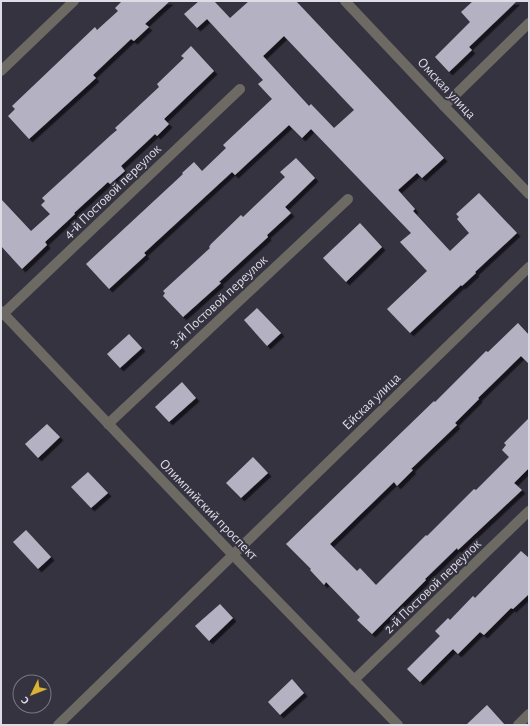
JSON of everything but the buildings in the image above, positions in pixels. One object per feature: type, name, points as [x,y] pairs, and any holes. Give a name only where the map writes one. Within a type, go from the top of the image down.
[{"type":"street","points":[[1,71],[74,1]]},
{"type":"street","name":"Омская улица","points":[[345,1],[529,194]]},
{"type":"street","points":[[444,106],[529,23]]},
{"type":"street","name":"4-й Постовой переулок","points":[[2,312],[240,89]]},
{"type":"street","name":"3-й Постовой переулок","points":[[108,424],[348,199]]},
{"type":"street","name":"Ейская улица","points":[[58,725],[529,267]]},
{"type":"street","name":"Олимпийский проспект","points":[[2,312],[233,555],[398,725]]},
{"type":"street","name":"2-й Постовой переулок","points":[[354,680],[529,511]]},
{"type":"street","points":[[518,725],[529,714]]}]
